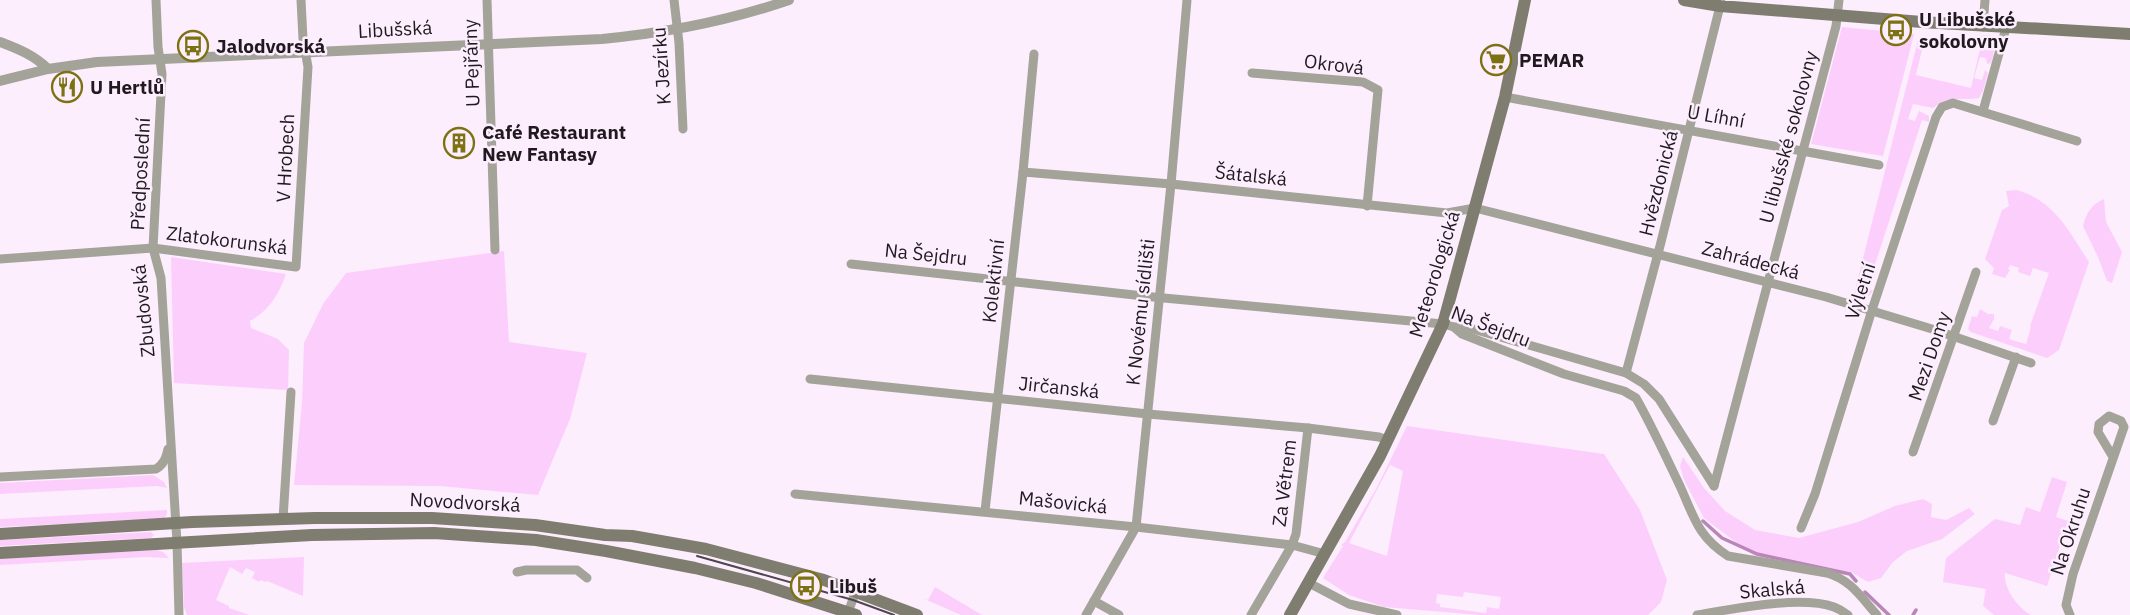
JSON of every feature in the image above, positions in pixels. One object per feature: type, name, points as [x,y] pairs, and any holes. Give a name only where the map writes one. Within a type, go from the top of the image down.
[{"type":"main road","name":"Meteorologická","points":[[1290,615],[1363,487],[1449,326],[1475,208],[1505,97],[1525,0]]},
{"type":"main road","points":[[1684,0],[1983,27],[2130,34]]},
{"type":"main road","name":"Novodvorská","points":[[0,534],[283,519],[432,518],[535,525],[632,536],[706,549],[819,578],[917,615]]},
{"type":"main road","name":"Novodvorská","points":[[0,553],[313,535],[433,533],[536,540],[695,568],[850,614]]},
{"type":"street","name":"Předposlední","points":[[153,248],[163,74],[156,0]]},
{"type":"street","name":"V Hrobech","points":[[296,267],[308,67],[301,0]]},
{"type":"street","name":"U Pejřárny","points":[[487,0],[495,250]]},
{"type":"street","name":"K Jezírku","points":[[674,0],[683,129]]},
{"type":"street","name":"Libušská","points":[[0,81],[48,69],[97,62],[602,39],[677,30],[734,17],[789,0]]},
{"type":"street","name":"K Novému sídlišti","points":[[1086,615],[1136,527],[1187,0]]},
{"type":"street","name":"U libušské sokolovny","points":[[1626,373],[1644,384],[1659,399],[1714,486],[1839,16],[1839,0]]},
{"type":"street","points":[[1983,27],[1985,0]]},
{"type":"street","name":"Hvězdonická","points":[[1626,373],[1720,3]]},
{"type":"street","points":[[1983,111],[2006,28]]},
{"type":"street","points":[[0,42],[29,54],[48,69]]},
{"type":"street","name":"Kolektivní","points":[[985,511],[1034,54]]},
{"type":"street","name":"Okrová","points":[[1252,73],[1363,82],[1378,90],[1367,206]]},
{"type":"street","name":"U Líhní","points":[[1505,97],[1879,164]]},
{"type":"street","name":"Výletní","points":[[1801,528],[1815,494],[1872,310],[1942,107],[1953,103],[2077,141]]},
{"type":"street","name":"Šátalská","points":[[1023,172],[1171,184],[1447,213],[1475,208]]},
{"type":"street","name":"Zahrádecká","points":[[1475,208],[1872,310],[2031,363]]},
{"type":"street","name":"Zlatokorunská","points":[[153,248],[296,267]]},
{"type":"street","name":"Zbudovská","points":[[0,259],[153,248],[161,278],[180,613]]},
{"type":"street","name":"Na Šejdru","points":[[850,264],[1449,326],[1462,334],[1564,374],[1624,391],[1636,398],[1694,520],[1714,547],[1728,556],[1827,573],[1841,578],[1853,586],[1877,615]]},
{"type":"street","name":"Mezi Domy","points":[[1913,452],[1976,272]]},
{"type":"street","points":[[1449,326],[1466,327],[1626,373]]},
{"type":"street","points":[[1993,421],[2016,357]]},
{"type":"street","name":"Jirčanská","points":[[810,379],[1308,428],[1387,440]]},
{"type":"street","points":[[283,519],[291,392]]},
{"type":"street","name":"Za Větrem","points":[[1251,615],[1296,534],[1308,428]]},
{"type":"street","points":[[0,477],[156,469],[166,458],[170,441]]},
{"type":"street","name":"Na Okruhu","points":[[2070,615],[2066,605],[2073,573],[2113,457]]},
{"type":"street","name":"Mašovická","points":[[795,494],[1136,527],[1292,545],[1325,554]]},
{"type":"street","points":[[517,572],[577,570],[587,578]]},
{"type":"street","points":[[1309,583],[1349,604],[1397,615]]},
{"type":"street","points":[[850,614],[856,591]]},
{"type":"street","points":[[1094,601],[1118,615]]},
{"type":"street","name":"Skalská","points":[[1697,615],[1783,603],[1834,607],[1848,615]]},
{"type":"shaded area","points":[[1842,27],[1914,34],[1883,156],[1811,144]]},
{"type":"shaded area","points":[[1983,35],[1991,35],[1994,49],[1991,63],[1987,64],[1986,58],[1980,57],[1974,78],[1982,80],[1985,70],[1988,73],[1979,98],[1950,100],[1933,108],[1913,104],[1908,119],[1915,121],[1919,111],[1929,116],[1929,122],[1922,120],[1867,289],[1873,291],[1866,299],[1853,298],[1918,40],[1924,41],[1916,75],[1971,88]]},
{"type":"shaded area","points":[[2016,190],[2029,194],[2050,209],[2067,228],[2089,262],[2059,350],[2047,358],[1968,329],[1972,316],[1977,317],[1980,309],[1994,314],[1989,328],[1998,331],[2000,326],[2012,330],[2009,339],[2026,344],[2049,273],[2033,268],[2030,276],[2018,272],[2019,268],[2010,265],[2005,278],[1992,274],[1994,268],[1985,259],[2002,210],[2009,206],[2006,191]]},
{"type":"shaded area","points":[[2104,199],[2106,222],[2122,252],[2112,283],[2107,281],[2083,226],[2090,210]]},
{"type":"shaded area","points":[[504,251],[509,342],[587,353],[570,419],[538,495],[440,486],[294,485],[302,403],[304,343],[323,304],[346,273]]},
{"type":"shaded area","points":[[171,257],[286,274],[272,301],[250,321],[251,328],[278,339],[289,350],[288,390],[174,383]]},
{"type":"shaded area","points":[[1407,426],[1604,454],[1640,510],[1667,580],[1661,602],[1648,615],[1479,615],[1384,607],[1349,595],[1323,578],[1376,489]],"holes":[[[1390,465],[1403,471],[1387,556],[1349,543]],[[1464,592],[1501,597],[1499,609],[1487,607],[1486,613],[1440,607],[1440,604],[1436,603],[1437,594],[1463,597]]]},
{"type":"shaded area","points":[[1683,457],[1704,488],[1725,511],[1755,530],[1799,538],[1858,522],[1895,506],[1923,499],[1932,504],[1931,517],[1946,520],[1969,508],[1975,514],[1942,539],[1907,551],[1893,562],[1881,578],[1868,582],[1851,572],[1763,563],[1704,518],[1684,480],[1680,466]]},
{"type":"shaded area","points":[[153,475],[164,482],[167,488],[157,486],[0,494],[0,483]]},
{"type":"shaded area","points":[[2052,477],[2067,482],[2056,517],[2068,521],[2047,586],[2005,573],[2006,585],[2012,597],[2031,615],[1994,615],[1983,606],[1986,589],[1943,582],[1946,558],[1995,519],[2020,525],[2026,507],[2040,512]]},
{"type":"shaded area","points":[[167,510],[164,519],[0,527],[0,519]]},
{"type":"shaded area","points":[[151,532],[154,535],[151,538],[0,546],[0,540]]},
{"type":"shaded area","points":[[157,550],[169,558],[0,565],[0,559],[7,558]]},
{"type":"shaded area","points":[[304,557],[303,596],[267,581],[259,582],[252,578],[255,572],[246,568],[242,574],[230,567],[216,600],[249,615],[187,615],[184,607],[182,563]]},
{"type":"shaded area","points":[[935,587],[982,615],[961,615],[922,598],[928,600]]},
{"type":"waterway","points":[[1703,521],[1722,538],[1757,554],[1850,574],[1856,581]]},
{"type":"waterway","points":[[1865,592],[1889,615]]},
{"type":"waterway","points":[[1913,615],[1916,610]]},
{"type":"tram line","points":[[697,556],[853,600],[894,615]]},
{"type":"place","name":"U Libušské sokolovny","points":[[1896,30]]},
{"type":"place","name":"Jalodvorská","points":[[193,46]]},
{"type":"place","name":"PEMAR","points":[[1496,60]]},
{"type":"place","name":"U Hertlů","points":[[67,87]]},
{"type":"place","name":"Café Restaurant New Fantasy","points":[[459,143]]},
{"type":"place","name":"Libuš","points":[[806,586]]}]
